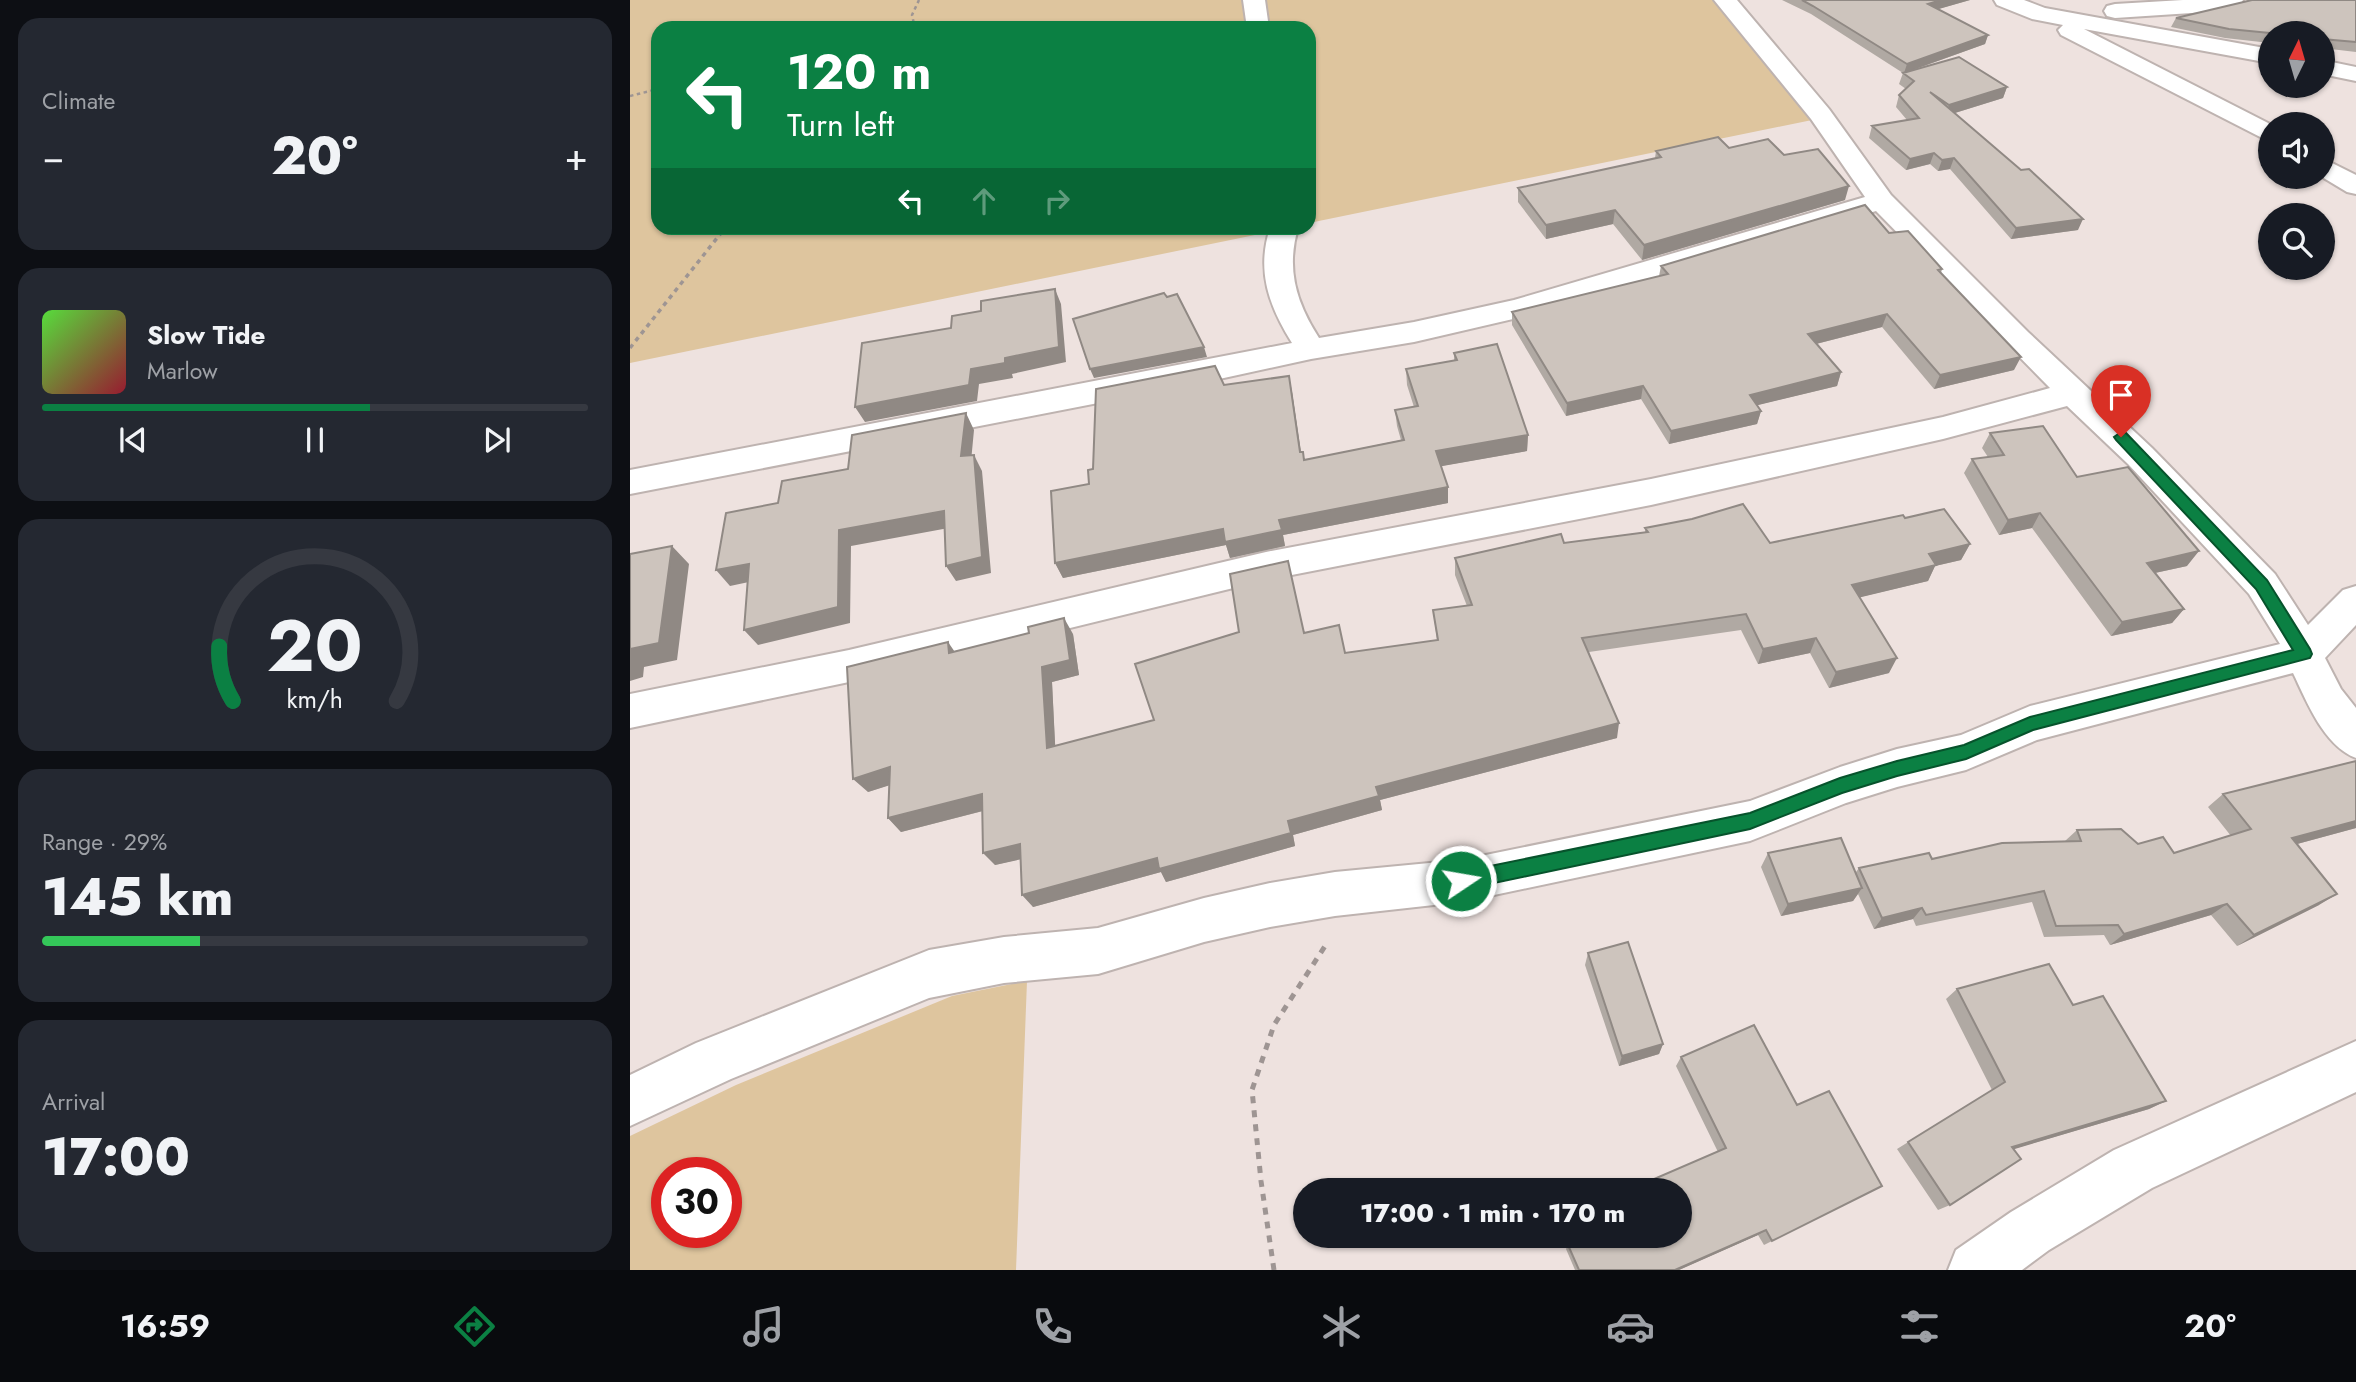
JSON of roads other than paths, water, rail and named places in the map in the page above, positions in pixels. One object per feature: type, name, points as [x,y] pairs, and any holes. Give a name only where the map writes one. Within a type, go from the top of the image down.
[{"type":"street","points":[[1254,0],[1257,21]]},
{"type":"street","points":[[1725,0],[1820,114],[1881,201],[1958,281],[2179,496],[2262,584],[2304,654],[2327,701],[2356,740]]},
{"type":"street","points":[[2005,0],[2040,14],[2258,128]]},
{"type":"street","points":[[2040,14],[2207,5],[2232,0]]},
{"type":"street","points":[[2040,14],[2258,54]]},
{"type":"street","points":[[2335,70],[2356,74]]},
{"type":"street","points":[[2335,174],[2356,186]]},
{"type":"street","points":[[630,482],[1201,373],[1311,349],[1414,332],[1518,308],[1881,201]]},
{"type":"street","points":[[1281,235],[1276,248],[1275,273],[1297,327],[1311,349]]},
{"type":"street","points":[[630,711],[849,666],[1266,566],[1651,492],[1943,428],[2074,393]]},
{"type":"street","points":[[630,1101],[714,1061],[929,974],[1004,960],[1098,951],[1205,920],[1270,905],[1461,881],[1750,821],[1852,782],[1966,752],[2030,724],[2304,654],[2356,601]]},
{"type":"street","points":[[1976,1270],[2030,1231],[2133,1169],[2356,1066]]}]
